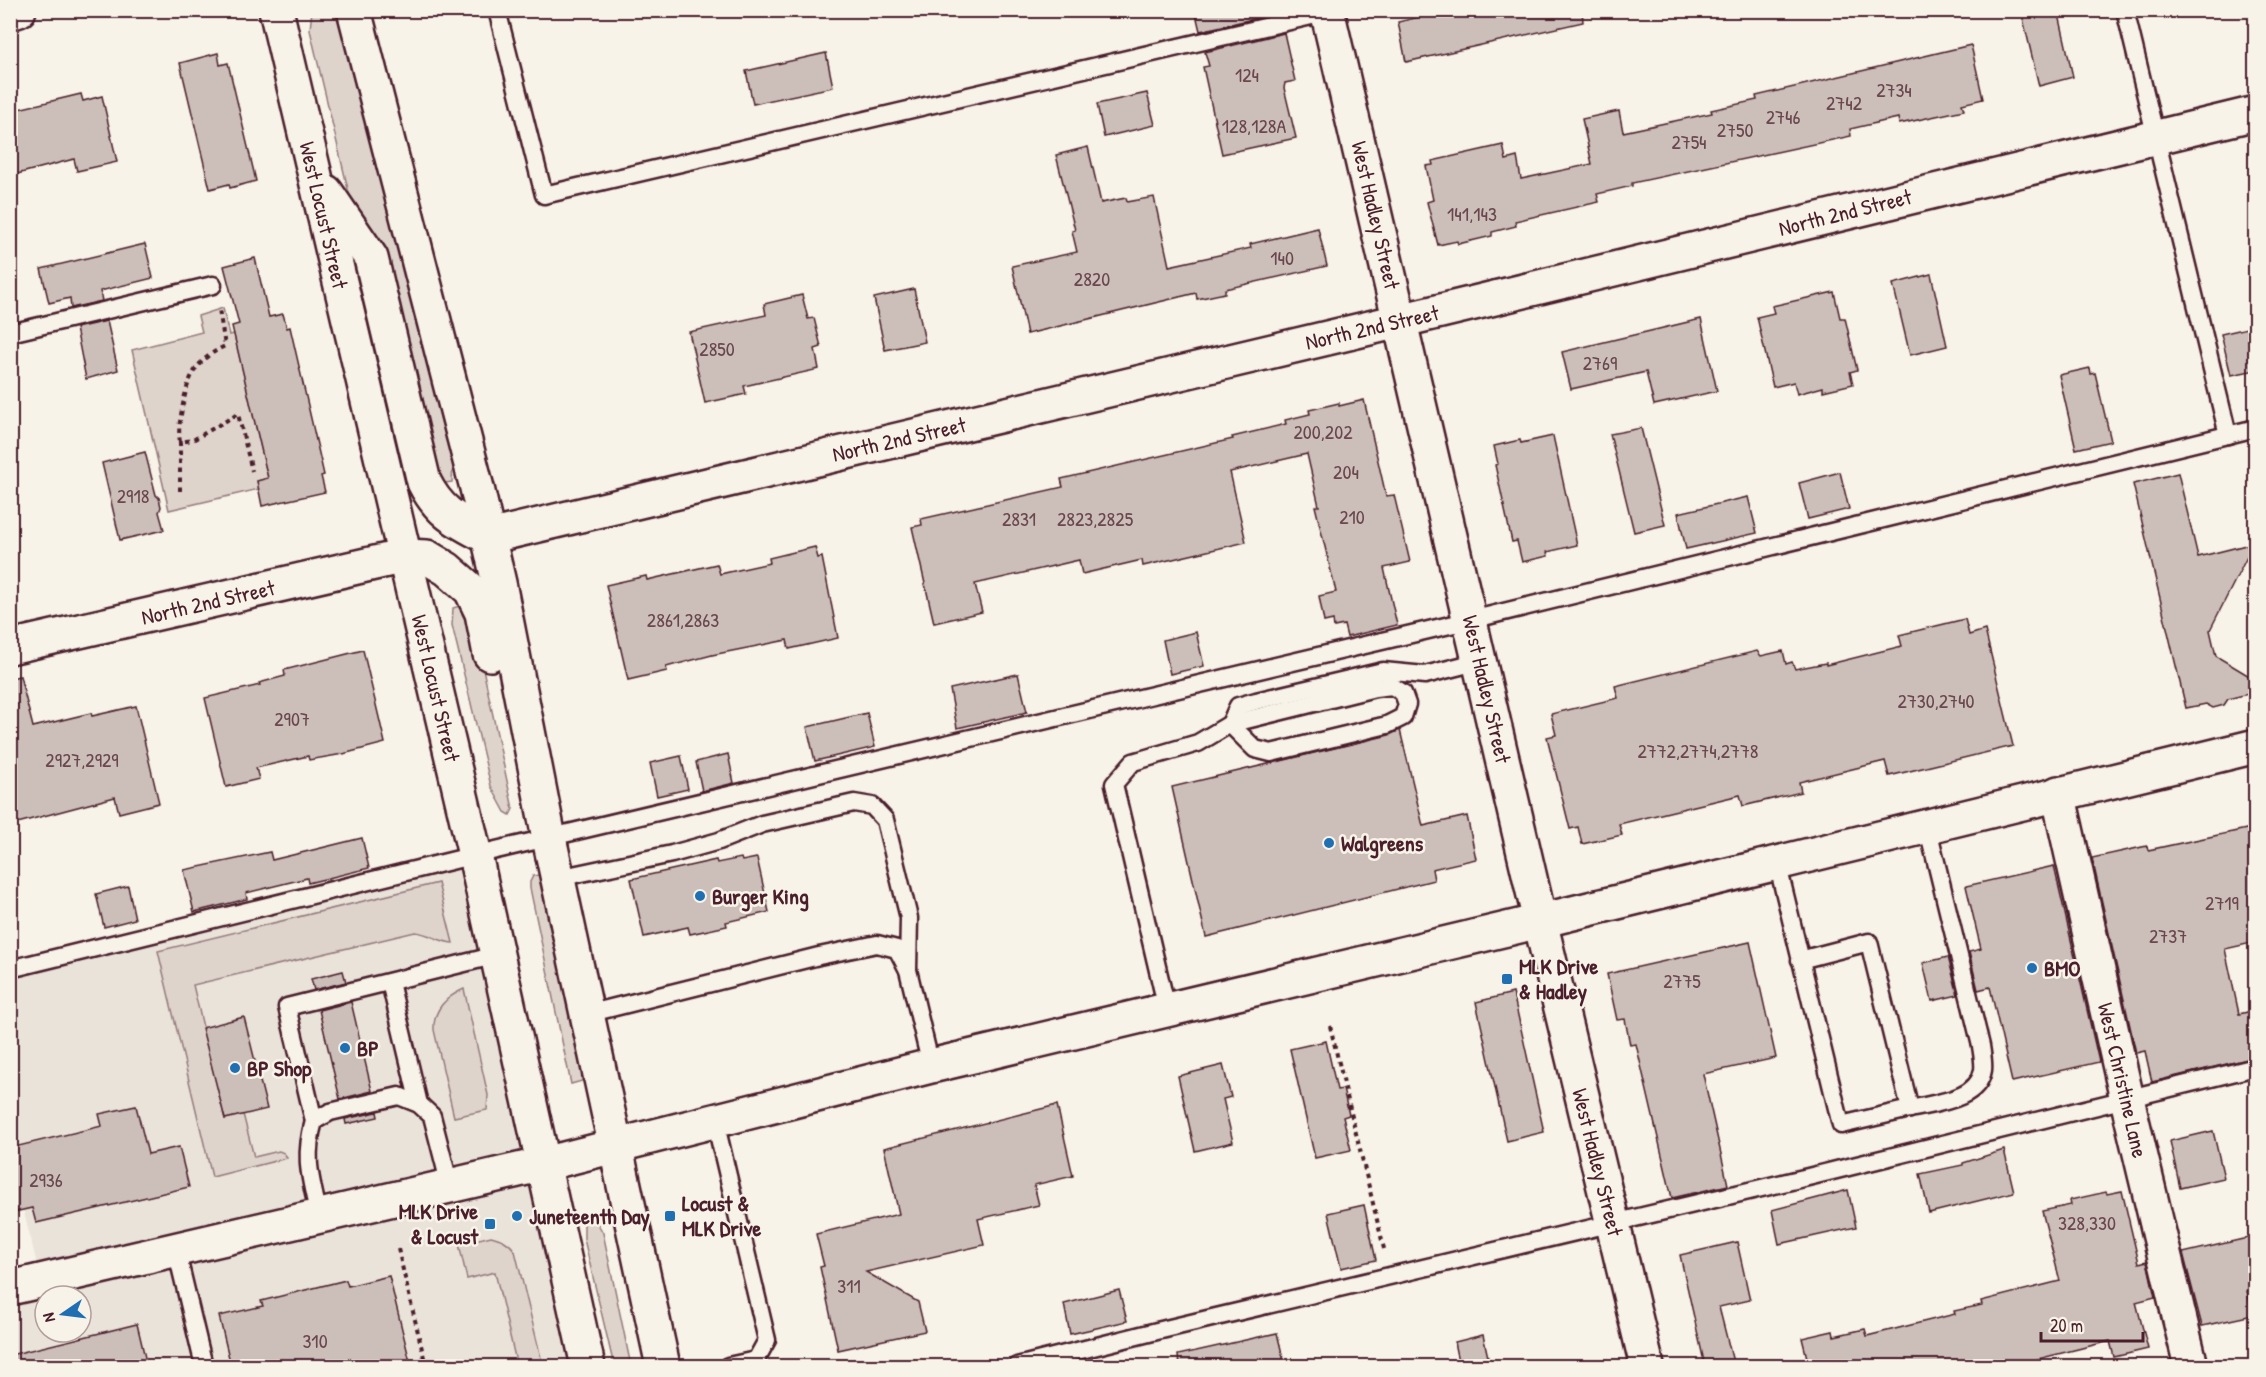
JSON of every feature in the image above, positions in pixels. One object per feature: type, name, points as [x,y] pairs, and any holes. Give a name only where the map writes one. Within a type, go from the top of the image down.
[{"type":"main road","points":[[10,13],[19,10]]},
{"type":"main road","name":"West Locust Street","points":[[276,10],[475,855],[588,1366]]},
{"type":"main road","points":[[354,10],[488,537],[549,838],[663,1366]]},
{"type":"main road","name":"West Hadley Street","points":[[1331,11],[1540,921],[1647,1366]]},
{"type":"main road","name":"North 2nd Street","points":[[488,537],[1401,320],[2256,113]]},
{"type":"main road","points":[[315,176],[371,258],[424,482],[432,499],[450,516],[488,537]]},
{"type":"main road","points":[[405,556],[427,557],[447,569],[471,590],[482,613],[522,810],[549,838]]},
{"type":"main road","name":"North 2nd Street","points":[[10,647],[405,556]]},
{"type":"main road","points":[[10,1288],[544,1164],[932,1066],[1540,921],[2256,746]]},
{"type":"main road","name":"West Christine Lane","points":[[2058,793],[2127,1099],[2191,1366]]},
{"type":"lane","points":[[497,10],[544,195],[1331,11]]},
{"type":"lane","points":[[2125,10],[2228,435]]},
{"type":"lane","points":[[10,333],[213,285]]},
{"type":"lane","points":[[10,969],[475,855],[1471,620],[2256,428]]},
{"type":"lane","points":[[1230,724],[1238,706],[1257,700],[1383,671],[1425,675],[1480,661]]},
{"type":"lane","points":[[1403,693],[1425,675]]},
{"type":"lane","points":[[1167,1009],[1114,784],[1133,762],[1198,743],[1230,724],[1375,688],[1392,686],[1403,693],[1407,704],[1403,717],[1387,725],[1271,753],[1255,749],[1230,724]]},
{"type":"lane","points":[[558,878],[681,852],[719,841],[762,824],[854,803],[872,806],[885,820],[909,918],[908,970]]},
{"type":"lane","points":[[1777,862],[1841,1125],[1960,1098],[1976,1086],[1983,1071],[1981,1046],[1927,825]]},
{"type":"lane","points":[[1800,960],[1869,942],[1910,1109]]},
{"type":"lane","points":[[587,1014],[819,956],[877,944],[897,949],[908,970],[932,1066]]},
{"type":"lane","points":[[319,1216],[307,1164],[308,1142],[314,1121],[287,1007],[497,955]]},
{"type":"lane","points":[[390,982],[419,1104]]},
{"type":"lane","points":[[1017,1366],[2256,1067]]},
{"type":"lane","points":[[314,1121],[330,1113],[399,1096],[419,1104],[432,1116],[450,1186]]},
{"type":"lane","points":[[716,1121],[767,1340],[757,1363],[728,1366]]},
{"type":"lane","points":[[176,1249],[204,1366]]},
{"type":"path","points":[[180,491],[178,429],[186,385],[212,352],[225,346],[220,314]]},
{"type":"path","points":[[180,442],[193,440],[238,414],[252,471]]},
{"type":"path","points":[[1330,1026],[1390,1276]]},
{"type":"path","points":[[398,1249],[426,1366]]},
{"type":"shaded area","points":[[312,10],[339,11],[348,29],[453,463],[452,482],[438,484],[352,206],[310,30]]},
{"type":"shaded area","points":[[223,308],[229,335],[234,334],[268,478],[257,481],[259,489],[169,510],[132,350],[202,332],[198,316]]},
{"type":"shaded area","points":[[466,604],[473,622],[513,809],[510,815],[505,812],[491,786],[452,625],[453,608]]},
{"type":"shaded area","points":[[475,855],[589,1366],[11,1366],[11,1288],[41,1280],[11,1161],[10,969]]},
{"type":"shaded area","points":[[539,875],[543,880],[581,1067],[582,1081],[571,1084],[530,888],[533,876]]},
{"type":"shaded area","points":[[438,883],[453,943],[415,932],[193,985],[225,1119],[243,1114],[254,1157],[279,1151],[287,1158],[212,1177],[158,951]]},
{"type":"shaded area","points":[[464,989],[488,1095],[487,1110],[454,1117],[434,1023],[438,1010],[446,1000]]},
{"type":"shaded area","points":[[592,1213],[603,1233],[631,1366],[614,1366],[584,1239],[584,1215]]},
{"type":"shaded area","points":[[491,1236],[505,1241],[515,1251],[543,1366],[517,1366],[495,1272],[467,1279],[459,1244]]},
{"type":"building","points":[[1195,10],[1278,10],[1279,13],[1200,31]]},
{"type":"building","points":[[1449,10],[1582,10],[1583,22],[1406,62],[1398,22]]},
{"type":"building","points":[[2021,10],[2058,10],[2073,77],[2039,86]]},
{"type":"building","points":[[1284,33],[1295,81],[1285,83],[1284,88],[1296,138],[1222,154],[1203,67],[1209,66],[1205,52]]},
{"type":"building","points":[[1971,45],[1983,99],[1962,104],[1964,110],[1899,124],[1898,118],[1850,129],[1851,136],[1632,183],[1632,186],[1597,194],[1599,202],[1515,221],[1516,226],[1492,232],[1492,236],[1458,244],[1457,241],[1438,245],[1427,202],[1433,200],[1426,166],[1433,165],[1432,161],[1503,145],[1506,160],[1517,157],[1521,179],[1592,164],[1582,119],[1619,111],[1623,132],[1712,113],[1711,110],[1757,100],[1756,96]]},
{"type":"building","points":[[218,53],[220,65],[228,63],[256,181],[230,188],[229,184],[210,189],[180,63]]},
{"type":"building","points":[[826,53],[833,87],[753,104],[746,71]]},
{"type":"building","points":[[1147,93],[1155,125],[1104,137],[1097,104]]},
{"type":"building","points":[[81,94],[83,101],[102,96],[117,162],[77,171],[74,159],[17,174],[10,149],[10,111]]},
{"type":"building","points":[[1088,147],[1101,203],[1126,198],[1127,202],[1154,197],[1169,266],[1251,248],[1250,244],[1318,228],[1327,266],[1225,289],[1225,293],[1197,299],[1196,293],[1027,334],[1012,266],[1077,252],[1072,231],[1075,230],[1056,155]]},
{"type":"building","points":[[145,244],[153,278],[100,291],[102,301],[71,308],[70,298],[49,303],[41,269]]},
{"type":"building","points":[[255,258],[269,317],[283,314],[287,328],[290,327],[324,475],[321,476],[325,492],[262,506],[257,481],[268,478],[232,326],[239,324],[224,266]]},
{"type":"building","points":[[1931,274],[1947,346],[1910,355],[1893,284]]},
{"type":"building","points":[[914,289],[925,342],[885,350],[874,298]]},
{"type":"building","points":[[1834,292],[1840,318],[1845,318],[1857,370],[1850,372],[1853,384],[1823,391],[1823,387],[1797,394],[1794,382],[1773,387],[1757,317],[1774,313],[1772,306]]},
{"type":"building","points":[[802,295],[808,319],[814,318],[821,347],[815,349],[819,369],[744,386],[746,394],[705,403],[689,332],[766,315],[764,304]]},
{"type":"building","points":[[1701,319],[1717,391],[1654,405],[1646,372],[1571,389],[1562,352]]},
{"type":"building","points":[[107,321],[118,370],[86,379],[76,328]]},
{"type":"building","points":[[2256,326],[2256,370],[2231,375],[2221,334]]},
{"type":"building","points":[[2090,368],[2091,374],[2095,373],[2111,441],[2076,449],[2059,375]]},
{"type":"building","points":[[1364,400],[1386,496],[1394,495],[1410,562],[1384,568],[1397,625],[1347,637],[1344,625],[1334,627],[1333,620],[1324,622],[1319,596],[1336,592],[1315,506],[1319,506],[1307,454],[1230,472],[1246,542],[1143,566],[1142,560],[1082,574],[1079,560],[975,584],[982,612],[934,623],[912,527],[922,525],[921,519],[1063,487],[1061,479],[1233,439],[1232,437],[1286,424],[1285,420],[1310,414],[1309,410]]},
{"type":"building","points":[[1641,428],[1665,525],[1634,532],[1610,434]]},
{"type":"building","points":[[1553,436],[1577,545],[1547,552],[1548,556],[1522,562],[1517,541],[1512,542],[1495,465],[1498,464],[1494,446]]},
{"type":"building","points":[[145,452],[156,495],[159,498],[161,507],[159,512],[164,530],[120,540],[102,463]]},
{"type":"building","points":[[1840,472],[1849,509],[1808,519],[1799,483]]},
{"type":"building","points":[[2178,473],[2198,557],[2254,543],[2210,630],[2216,656],[2256,680],[2256,692],[2228,699],[2224,705],[2213,708],[2206,704],[2186,708],[2133,484]]},
{"type":"building","points":[[1748,497],[1757,533],[1686,549],[1678,513]]},
{"type":"building","points":[[815,547],[818,558],[822,557],[838,638],[789,649],[787,640],[712,655],[666,667],[667,671],[628,680],[606,585],[646,576],[647,580],[717,564],[720,574],[770,563],[769,558]]},
{"type":"building","points":[[1965,619],[1969,635],[1985,630],[2013,746],[1889,776],[1885,761],[1799,782],[1801,792],[1743,806],[1740,795],[1619,824],[1622,835],[1582,844],[1578,827],[1570,829],[1547,737],[1556,735],[1551,714],[1618,698],[1615,686],[1757,651],[1761,656],[1783,651],[1786,664],[1792,662],[1795,669],[1826,663],[1826,665],[1902,646],[1899,635]]},
{"type":"building","points":[[1196,632],[1204,666],[1170,674],[1163,640]]},
{"type":"building","points":[[363,650],[385,743],[343,754],[309,760],[308,756],[256,768],[259,779],[226,787],[205,698],[260,685],[259,683],[285,676],[284,670]]},
{"type":"building","points":[[1018,674],[1027,712],[957,728],[950,689]]},
{"type":"building","points":[[20,676],[33,727],[91,713],[92,716],[136,706],[159,803],[119,813],[115,797],[10,825],[10,678]]},
{"type":"building","points":[[867,713],[875,747],[815,761],[807,727]]},
{"type":"building","name":"Walgreens","points":[[1400,730],[1423,826],[1467,816],[1476,859],[1432,869],[1434,880],[1206,937],[1172,787],[1389,735]]},
{"type":"building","points":[[728,754],[734,783],[702,791],[696,762]]},
{"type":"building","points":[[681,756],[688,789],[657,796],[650,763]]},
{"type":"building","points":[[2256,827],[2256,942],[2225,949],[2239,1014],[2252,1011],[2256,1025],[2256,1057],[2152,1082],[2145,1051],[2136,1053],[2092,858],[2147,846],[2148,850]]},
{"type":"building","points":[[362,838],[369,868],[308,883],[307,878],[246,893],[247,899],[194,912],[184,870],[270,852],[272,860]]},
{"type":"building","name":"Burger King","points":[[741,858],[742,861],[757,858],[769,912],[726,922],[727,926],[690,934],[688,927],[644,937],[631,879],[716,860],[717,863]]},
{"type":"building","name":"BMO","points":[[2054,866],[2099,1062],[2012,1082],[1990,987],[1978,990],[1969,952],[1981,949],[1966,886]]},
{"type":"building","points":[[128,886],[135,919],[104,927],[96,894]]},
{"type":"building","points":[[1750,942],[1776,1058],[1703,1074],[1728,1185],[1672,1198],[1636,1044],[1630,1045],[1625,1019],[1617,1020],[1607,974]]},
{"type":"building","points":[[1948,957],[1958,995],[1932,1001],[1923,963]]},
{"type":"building","points":[[343,971],[346,982],[314,990],[311,979]]},
{"type":"building","points":[[1513,993],[1544,1132],[1507,1141],[1476,1002]]},
{"type":"building","name":"BP","points":[[351,1002],[372,1091],[340,1099],[319,1010]]},
{"type":"building","name":"BP Shop","points":[[244,1017],[267,1109],[225,1119],[202,1028]]},
{"type":"building","points":[[1326,1041],[1337,1090],[1343,1089],[1349,1115],[1343,1117],[1351,1150],[1315,1158],[1290,1049]]},
{"type":"building","points":[[1223,1065],[1231,1097],[1223,1099],[1233,1142],[1195,1151],[1178,1076]]},
{"type":"building","points":[[1057,1105],[1073,1176],[1034,1185],[1039,1205],[978,1219],[984,1245],[866,1272],[918,1302],[925,1331],[838,1350],[820,1267],[824,1266],[816,1234],[899,1214],[884,1148]]},
{"type":"building","points":[[136,1106],[148,1154],[179,1147],[189,1187],[36,1223],[32,1208],[10,1213],[10,1148],[102,1126],[99,1114]]},
{"type":"building","points":[[377,1112],[378,1117],[346,1124],[345,1119]]},
{"type":"building","points":[[2213,1131],[2224,1178],[2180,1188],[2170,1141]]},
{"type":"building","points":[[2004,1150],[2014,1192],[1929,1213],[1920,1174],[1963,1165],[1963,1163]]},
{"type":"building","points":[[1848,1190],[1856,1227],[1779,1244],[1772,1210]]},
{"type":"building","points":[[2122,1191],[2139,1263],[2147,1261],[2155,1297],[2136,1302],[2148,1349],[2114,1357],[2110,1341],[2010,1366],[1809,1366],[1802,1338],[1833,1331],[1834,1336],[1865,1329],[1867,1336],[1955,1314],[1954,1311],[1982,1305],[1981,1301],[2060,1281],[2042,1211],[2071,1205],[2070,1200]]},
{"type":"building","points":[[1364,1205],[1376,1260],[1341,1268],[1328,1213]]},
{"type":"building","points":[[2256,1236],[2256,1289],[2247,1291],[2253,1315],[2202,1326],[2183,1253]]},
{"type":"building","points":[[1737,1242],[1750,1300],[1719,1307],[1734,1366],[1705,1366],[1680,1255]]},
{"type":"building","points":[[389,1276],[411,1366],[231,1366],[219,1316],[263,1306],[261,1301],[346,1280],[348,1286]]},
{"type":"building","points":[[1119,1290],[1127,1321],[1070,1334],[1064,1304]]},
{"type":"building","points":[[137,1324],[147,1366],[10,1366],[10,1355],[55,1344],[93,1344],[93,1335]]},
{"type":"building","points":[[1277,1333],[1285,1366],[1179,1366],[1178,1355]]},
{"type":"building","points":[[1483,1335],[1490,1366],[1460,1366],[1455,1342]]},
{"type":"place","name":"Walgreens","points":[[1329,843]]},
{"type":"place","name":"Burger King","points":[[700,896]]},
{"type":"place","name":"BMO","points":[[2032,968]]},
{"type":"place","name":"MLK Drive & Hadley","points":[[1507,979]]},
{"type":"place","name":"BP","points":[[345,1048]]},
{"type":"place","name":"BP Shop","points":[[235,1068]]},
{"type":"place","name":"Juneteenth Day","points":[[517,1216]]},
{"type":"place","name":"Locust & MLK Drive","points":[[670,1216]]},
{"type":"place","name":"MLK Drive & Locust","points":[[490,1224]]}]
